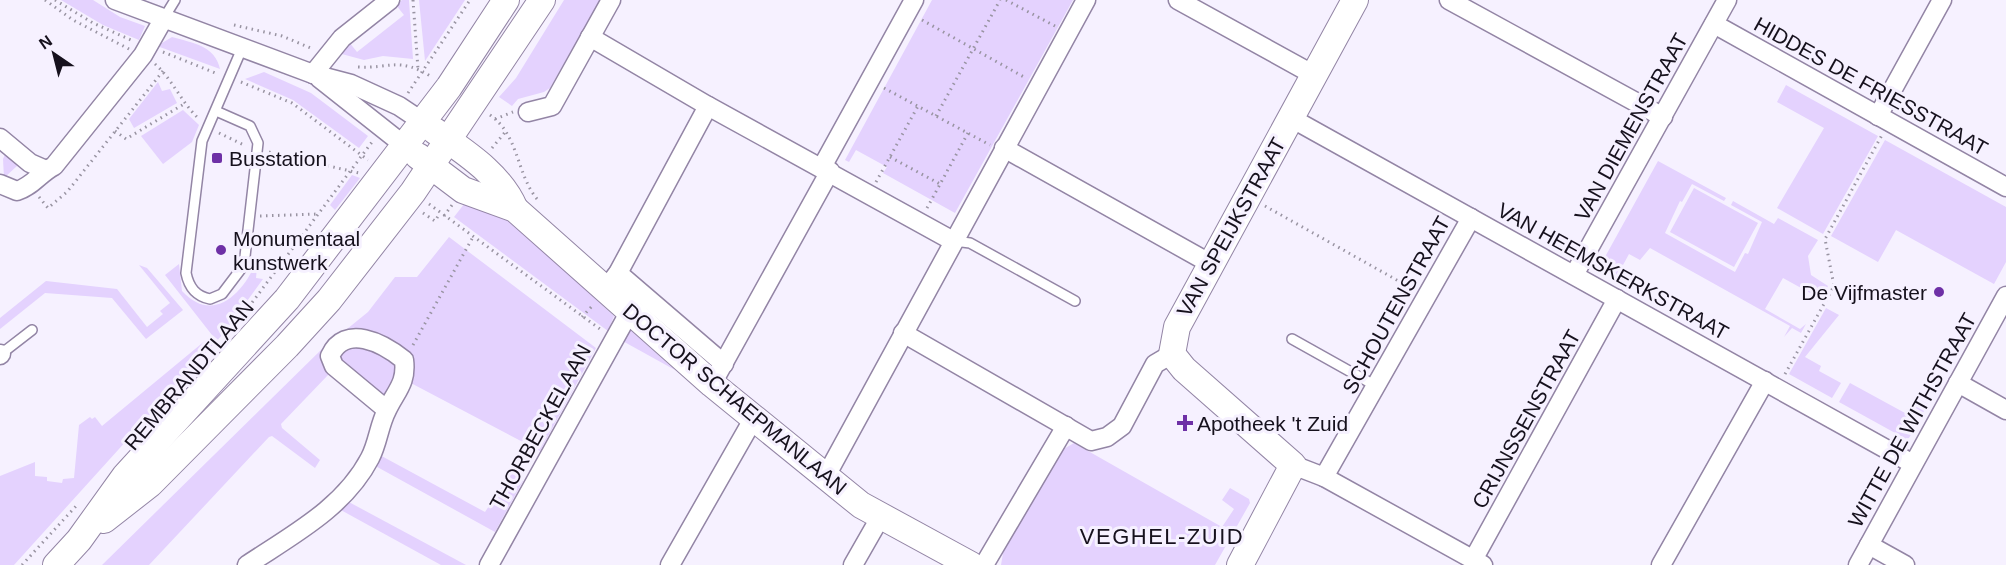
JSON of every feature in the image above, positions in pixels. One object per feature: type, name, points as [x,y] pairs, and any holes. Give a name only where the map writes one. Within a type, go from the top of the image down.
[{"type":"street","points":[[115,0],[313,74],[351,84],[399,106],[423,122]]},
{"type":"street","points":[[313,74],[342,39],[390,0]]},
{"type":"street","name":"REMBRANDTLAAN","points":[[56,565],[79,540],[125,476],[287,299],[423,122],[506,0]]},
{"type":"street","name":"REMBRANDTLAAN","points":[[79,540],[150,484],[287,346],[329,300],[410,197],[542,0]]},
{"type":"street","points":[[528,112],[552,106],[610,0]]},
{"type":"street","points":[[826,476],[1086,0]]},
{"type":"street","points":[[1178,0],[1314,75]]},
{"type":"street","name":"VAN SPEIJKSTRAAT","points":[[1172,354],[1177,327],[1355,0]]},
{"type":"street","points":[[1449,0],[1663,117]]},
{"type":"street","name":"VAN DIEMENSTRAAT","points":[[1574,275],[1727,0]]},
{"type":"street","points":[[1883,119],[1942,0]]},
{"type":"street","points":[[718,374],[911,3]]},
{"type":"street","points":[[0,184],[17,191],[30,187],[46,170],[54,166],[145,51],[164,18]]},
{"type":"street","name":"HIDDES DE FRIESSTRAAT","points":[[1714,24],[2006,187]]},
{"type":"street","points":[[590,38],[953,241]]},
{"type":"street","points":[[313,74],[405,146]]},
{"type":"street","points":[[612,281],[708,106]]},
{"type":"street","name":"VAN HEEMSKERKSTRAAT","points":[[1291,117],[1913,464]]},
{"type":"street","name":"DOCTOR SCHAEPMANLAAN","points":[[423,122],[494,176],[507,191],[515,209]]},
{"type":"street","points":[[0,140],[38,168],[46,170]]},
{"type":"street","name":"DOCTOR SCHAEPMANLAAN","points":[[405,146],[463,190],[515,209],[612,281],[718,374],[755,416],[861,505],[971,565]]},
{"type":"street","points":[[1003,150],[1211,264]]},
{"type":"street","name":"SCHOUTENSTRAAT","points":[[1324,477],[1471,218]]},
{"type":"street","name":"DOCTOR SCHAEPMANLAAN","points":[[612,281],[630,312],[718,374]]},
{"type":"street","name":"WITTE DE WITHSTRAAT","points":[[1858,565],[2006,296]]},
{"type":"street","name":"CRIJNSSENSTRAAT","points":[[1478,562],[1617,299]]},
{"type":"street","name":"THORBECKELAAN","points":[[489,565],[630,312]]},
{"type":"street","points":[[903,333],[1091,441],[1107,437],[1122,426],[1155,364],[1172,354],[1184,369],[1293,465],[1324,477],[1478,562]]},
{"type":"street","points":[[246,565],[334,506],[370,458],[387,410],[403,385],[406,372],[404,360],[392,350],[358,337],[348,338],[336,345],[330,356],[334,366],[387,410]]},
{"type":"street","points":[[1958,383],[2006,411]]},
{"type":"street","points":[[1661,565],[1771,385]]},
{"type":"street","points":[[670,565],[755,416]]},
{"type":"street","points":[[984,565],[1066,426]]},
{"type":"street","points":[[1240,565],[1293,465]]},
{"type":"street","points":[[853,565],[881,516]]},
{"type":"street","points":[[1869,545],[1905,565]]},
{"type":"lane","points":[[164,18],[175,0]]},
{"type":"lane","points":[[216,111],[250,126],[257,137],[257,149],[244,265],[222,294],[210,299],[203,297],[188,284],[186,273],[202,141],[243,46]]},
{"type":"lane","points":[[953,241],[970,243],[1075,301]]},
{"type":"lane","points":[[0,355],[32,330]]},
{"type":"lane","points":[[1292,339],[1376,386]]},
{"type":"path","points":[[45,0],[73,20],[145,51],[229,78],[291,103],[363,156],[382,176]]},
{"type":"path","points":[[55,0],[93,24],[145,51],[163,71],[184,104],[209,126],[231,140],[257,149],[382,176]]},
{"type":"path","points":[[413,0],[418,69]]},
{"type":"path","points":[[399,106],[424,72],[470,0]]},
{"type":"path","points":[[936,116],[1000,0]]},
{"type":"path","points":[[1006,0],[1067,33]]},
{"type":"path","points":[[911,3],[973,48],[1039,85]]},
{"type":"path","points":[[227,24],[282,36],[359,68],[395,63],[424,72]]},
{"type":"path","points":[[30,187],[48,208],[67,192],[163,71]]},
{"type":"path","points":[[870,80],[1003,150]]},
{"type":"path","points":[[115,131],[126,140],[184,104]]},
{"type":"path","points":[[870,194],[918,106]]},
{"type":"path","points":[[1771,385],[1833,286],[1825,239],[1883,119]]},
{"type":"path","name":"REMBRANDTLAAN","points":[[242,316],[382,128]]},
{"type":"path","points":[[506,131],[514,147],[520,170],[532,193],[543,205]]},
{"type":"path","points":[[919,222],[968,133]]},
{"type":"path","points":[[890,157],[940,184]]},
{"type":"path","points":[[410,197],[435,221],[440,213]]},
{"type":"path","name":"DOCTOR SCHAEPMANLAAN","points":[[410,197],[440,213],[614,339]]},
{"type":"path","points":[[1248,197],[1426,297]]},
{"type":"path","points":[[250,216],[318,214]]},
{"type":"path","points":[[404,360],[473,237]]},
{"type":"path","points":[[22,565],[78,504]]},
{"type":"shaded area","points":[[61,0],[93,0],[120,17],[145,26],[139,40],[103,25]]},
{"type":"shaded area","points":[[402,0],[409,0],[413,59],[383,56],[364,60],[338,53],[349,42],[357,52],[404,15],[396,5]]},
{"type":"shaded area","points":[[419,0],[465,0],[425,61]]},
{"type":"shaded area","points":[[564,0],[600,0],[550,88],[544,92],[518,99],[512,106],[499,97],[516,78]]},
{"type":"shaded area","points":[[932,0],[1073,0],[955,213],[883,173],[887,167],[856,150],[849,162],[845,160]]},
{"type":"shaded area","points":[[172,37],[195,43],[208,50],[220,69],[157,46]]},
{"type":"shaded area","points":[[264,72],[311,93],[368,136],[359,148],[293,100],[245,79]]},
{"type":"shaded area","points":[[158,82],[162,91],[170,89],[177,103],[134,128],[129,119]]},
{"type":"shaded area","points":[[1786,85],[1878,136],[1823,234],[1777,208],[1824,128],[1777,102]]},
{"type":"shaded area","points":[[183,110],[199,125],[192,142],[163,164],[141,136]]},
{"type":"shaded area","points":[[1885,140],[2006,207],[2006,262],[1994,284],[1896,230],[1878,262],[1831,236]]},
{"type":"shaded area","points":[[7,150],[18,165],[4,178],[3,159]]},
{"type":"shaded area","points":[[1658,161],[1726,198],[1724,201],[1692,184],[1682,202],[1680,201],[1665,233],[1735,272],[1745,253],[1748,254],[1762,222],[1731,205],[1733,201],[1774,224],[1778,218],[1818,240],[1808,256],[1811,275],[1828,286],[1821,299],[1783,278],[1765,309],[1800,329],[1806,324],[1801,333],[1792,328],[1784,337],[1790,326],[1650,248],[1640,260],[1629,254],[1617,276],[1628,282],[1627,284],[1601,270],[1600,266]]},
{"type":"shaded area","points":[[352,175],[360,178],[335,210],[330,205]]},
{"type":"shaded area","points":[[1694,188],[1758,223],[1734,267],[1670,232]]},
{"type":"shaded area","points":[[468,199],[507,216],[614,316],[608,331],[454,217]]},
{"type":"shaded area","points":[[449,237],[596,348],[540,451],[407,381],[401,352],[336,338],[368,312],[395,277],[417,277]]},
{"type":"shaded area","points":[[258,257],[256,278],[263,279],[223,334],[14,565],[0,565],[0,476],[35,462],[35,476],[47,477],[47,481],[62,483],[63,479],[74,478],[79,425],[90,417],[92,419],[95,417],[102,426],[212,335],[165,275],[179,264],[182,291],[194,301],[206,305],[217,305],[228,300],[246,282]]},
{"type":"shaded area","points":[[139,265],[147,268],[183,310],[146,339],[112,298],[45,293],[0,329],[0,318],[46,281],[117,289],[147,327],[163,314],[160,311],[170,303]]},
{"type":"shaded area","points":[[1826,308],[1839,315],[1805,357],[1821,366],[1819,371],[1841,383],[1832,398],[1789,374]]},
{"type":"shaded area","points":[[627,327],[675,370],[619,339]]},
{"type":"shaded area","points":[[348,343],[387,354],[399,367],[391,394],[383,396],[341,365],[339,352]]},
{"type":"shaded area","points":[[323,348],[322,358],[329,374],[281,424],[282,428],[320,460],[315,468],[272,436],[269,437],[149,565],[102,565]]},
{"type":"shaded area","points":[[1850,383],[1905,413],[1915,397],[1928,404],[1909,438],[1906,439],[1839,402]]},
{"type":"shaded area","points":[[1074,443],[1222,527],[1234,509],[1222,500],[1230,488],[1249,499],[1250,503],[1215,565],[1001,565],[1003,553],[1054,462],[1062,450]]},
{"type":"shaded area","points":[[376,453],[485,512],[509,476],[513,474],[523,481],[495,532],[370,463]]},
{"type":"shaded area","points":[[347,501],[466,565],[441,565],[339,509]]},
{"type":"place","name":"Busstation","points":[[217,158]]},
{"type":"place","name":"Monumentaal kunstwerk","points":[[221,250]]},
{"type":"place","name":"De Vijfmaster","points":[[1939,292]]},
{"type":"place","name":"Apotheek 't Zuid","points":[[1185,423]]},
{"type":"district","name":"VEGHEL-ZUID","points":[[1162,536]]}]
